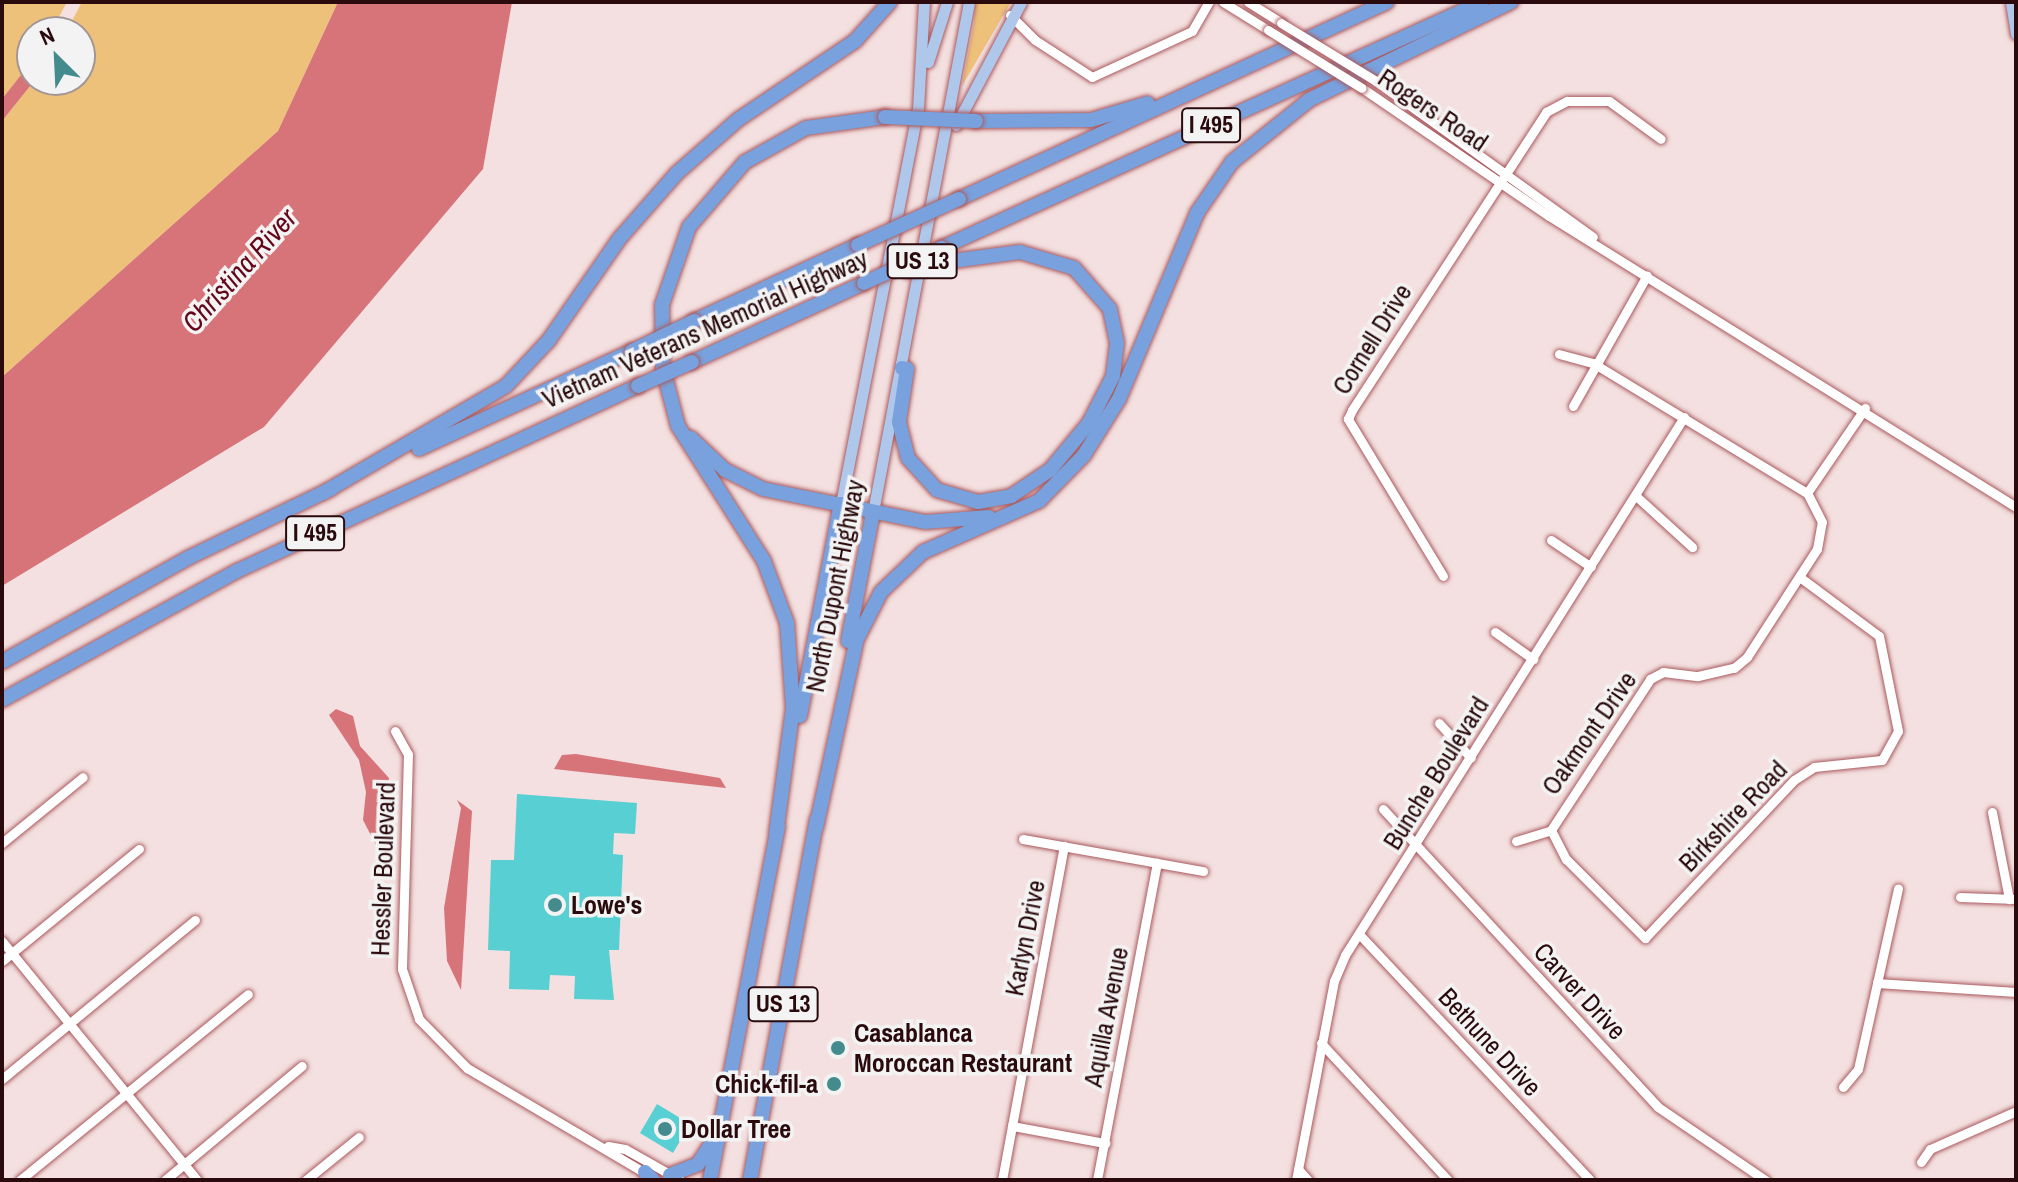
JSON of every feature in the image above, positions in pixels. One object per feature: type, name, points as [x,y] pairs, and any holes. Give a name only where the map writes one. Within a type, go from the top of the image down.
[{"type":"highway","points":[[323,493],[506,386],[549,340],[620,238],[677,173],[739,119],[855,41],[890,2]]},
{"type":"highway","name":"Vietnam Veterans Memorial Highway","points":[[2,662],[143,582],[323,493],[1387,2]]},
{"type":"highway","name":"Vietnam Veterans Memorial Highway","points":[[2,700],[237,571],[1482,2]]},
{"type":"highway","points":[[816,828],[857,639],[881,592],[923,552],[1032,505],[1069,473],[1119,399],[1197,213],[1240,153],[1309,100],[1511,2]]},
{"type":"highway","points":[[776,834],[793,708],[785,613],[764,561],[689,447],[670,401],[662,305],[679,246],[707,200],[745,162],[790,135],[833,121],[885,117],[976,121],[1110,116],[1245,66]]},
{"type":"highway","points":[[864,283],[937,263],[1020,252],[1074,268],[1099,291],[1112,315],[1117,343],[1113,376],[1089,423],[1050,470],[1011,496],[978,502],[937,490],[908,458],[899,422],[907,369],[902,368]]},
{"type":"highway","points":[[670,401],[696,444],[732,475],[763,489],[873,512],[933,522],[977,520],[1023,504],[1069,473]]},
{"type":"highway","name":"North Dupont Highway","points":[[710,1180],[841,504]]},
{"type":"highway","name":"North Dupont Highway","points":[[750,1180],[873,512]]},
{"type":"highway","points":[[661,1177],[698,1164],[720,1131]]},
{"type":"main road","name":"North Dupont Highway","points":[[841,504],[918,109],[924,2]]},
{"type":"main road","name":"US 13","points":[[918,109],[934,30],[947,2]]},
{"type":"main road","name":"North Dupont Highway","points":[[873,512],[943,155],[969,2]]},
{"type":"main road","name":"US 13","points":[[943,155],[1010,15],[1021,2]]},
{"type":"main road","points":[[2011,2],[2016,34]]},
{"type":"street","points":[[1010,15],[1035,40],[1092,77],[1192,31],[1209,2]]},
{"type":"street","name":"Rogers Road","points":[[1223,2],[1362,88],[1498,181],[1865,408],[2016,507]]},
{"type":"street","name":"Rogers Road","points":[[1248,2],[1376,81],[1506,169],[1618,257]]},
{"type":"street","name":"Cornell Drive","points":[[1443,576],[1348,419],[1532,126],[1567,101],[1609,101],[1661,139]]},
{"type":"street","points":[[1573,406],[1593,363],[1647,275]]},
{"type":"street","points":[[1559,354],[1593,363],[1807,493],[1865,408]]},
{"type":"street","name":"Bunche Boulevard","points":[[1297,1175],[1334,981],[1359,934],[1684,417]]},
{"type":"street","name":"Oakmont Drive","points":[[1516,841],[1551,830],[1650,679],[1663,672],[1698,676],[1734,668],[1801,578],[1822,522],[1807,493]]},
{"type":"street","points":[[1636,496],[1692,547]]},
{"type":"street","points":[[1551,540],[1591,567]]},
{"type":"street","name":"Birkshire Road","points":[[1551,830],[1566,859],[1645,938],[1794,780],[1814,767],[1882,760],[1893,750],[1897,714],[1879,636],[1801,578]]},
{"type":"street","points":[[1495,632],[1533,659]]},
{"type":"street","points":[[1439,723],[1471,758]]},
{"type":"street","name":"Hessler Boulevard","points":[[395,731],[408,754],[402,969],[419,1019],[467,1068],[661,1177]]},
{"type":"street","points":[[2,843],[83,777]]},
{"type":"street","name":"Carver Drive","points":[[1383,809],[1658,1107],[1765,1180]]},
{"type":"street","points":[[1960,897],[2013,899],[1992,812]]},
{"type":"street","points":[[1023,839],[1203,871]]},
{"type":"street","name":"Karlyn Drive","points":[[1002,1180],[1064,846]]},
{"type":"street","points":[[2,961],[139,849]]},
{"type":"street","name":"Aquilla Avenue","points":[[1097,1180],[1157,863]]},
{"type":"street","points":[[1843,1087],[1858,1069],[1898,888]]},
{"type":"street","points":[[2,1079],[195,920]]},
{"type":"street","name":"Bethune Drive","points":[[1359,934],[1590,1180]]},
{"type":"street","points":[[2,941],[197,1180]]},
{"type":"street","points":[[1877,983],[2016,992]]},
{"type":"street","points":[[20,1180],[248,994]]},
{"type":"street","points":[[1321,1043],[1448,1180]]},
{"type":"street","points":[[165,1180],[302,1066]]},
{"type":"street","points":[[1921,1162],[1930,1149],[2016,1111]]},
{"type":"street","points":[[1012,1126],[1105,1143]]},
{"type":"street","points":[[313,1178],[359,1137]]},
{"type":"street","name":"Hessler Boulevard","points":[[608,1146],[625,1149],[661,1177]]},
{"type":"street","points":[[1297,1175],[1308,1180]]},
{"type":"shaded area","points":[[2,2],[67,2],[60,16],[16,16],[16,81],[2,99]]},
{"type":"shaded area","points":[[82,2],[338,2],[278,131],[2,377],[2,121],[22,96],[96,96],[96,16],[75,16]]},
{"type":"shaded area","points":[[975,2],[1011,2],[962,86],[974,23]]},
{"type":"water","name":"Christina River","points":[[338,2],[512,2],[483,169],[264,427],[2,586],[2,377],[278,131]]},
{"type":"water","points":[[16,81],[16,96],[22,96],[2,121],[2,99]]},
{"type":"water","points":[[336,709],[353,716],[360,746],[389,778],[380,853],[363,820],[366,792],[359,760],[329,715]]},
{"type":"water","points":[[576,754],[720,778],[726,788],[554,769],[562,755]]},
{"type":"water","points":[[457,800],[472,811],[461,990],[447,961],[444,908],[461,808]]},
{"type":"building","name":"Lowe's","points":[[517,794],[637,803],[635,834],[614,833],[613,854],[623,855],[619,950],[609,950],[614,1000],[574,999],[575,976],[550,975],[549,990],[509,989],[510,951],[488,950],[491,860],[514,860]]},
{"type":"building","name":"Dollar Tree","points":[[657,1104],[690,1124],[673,1153],[640,1133]]},
{"type":"place","name":"Lowe's","points":[[555,905]]},
{"type":"place","name":"Casablanca Moroccan Restaurant","points":[[838,1048]]},
{"type":"place","name":"Chick-fil-a","points":[[834,1084]]},
{"type":"place","name":"Dollar Tree","points":[[665,1129]]}]
